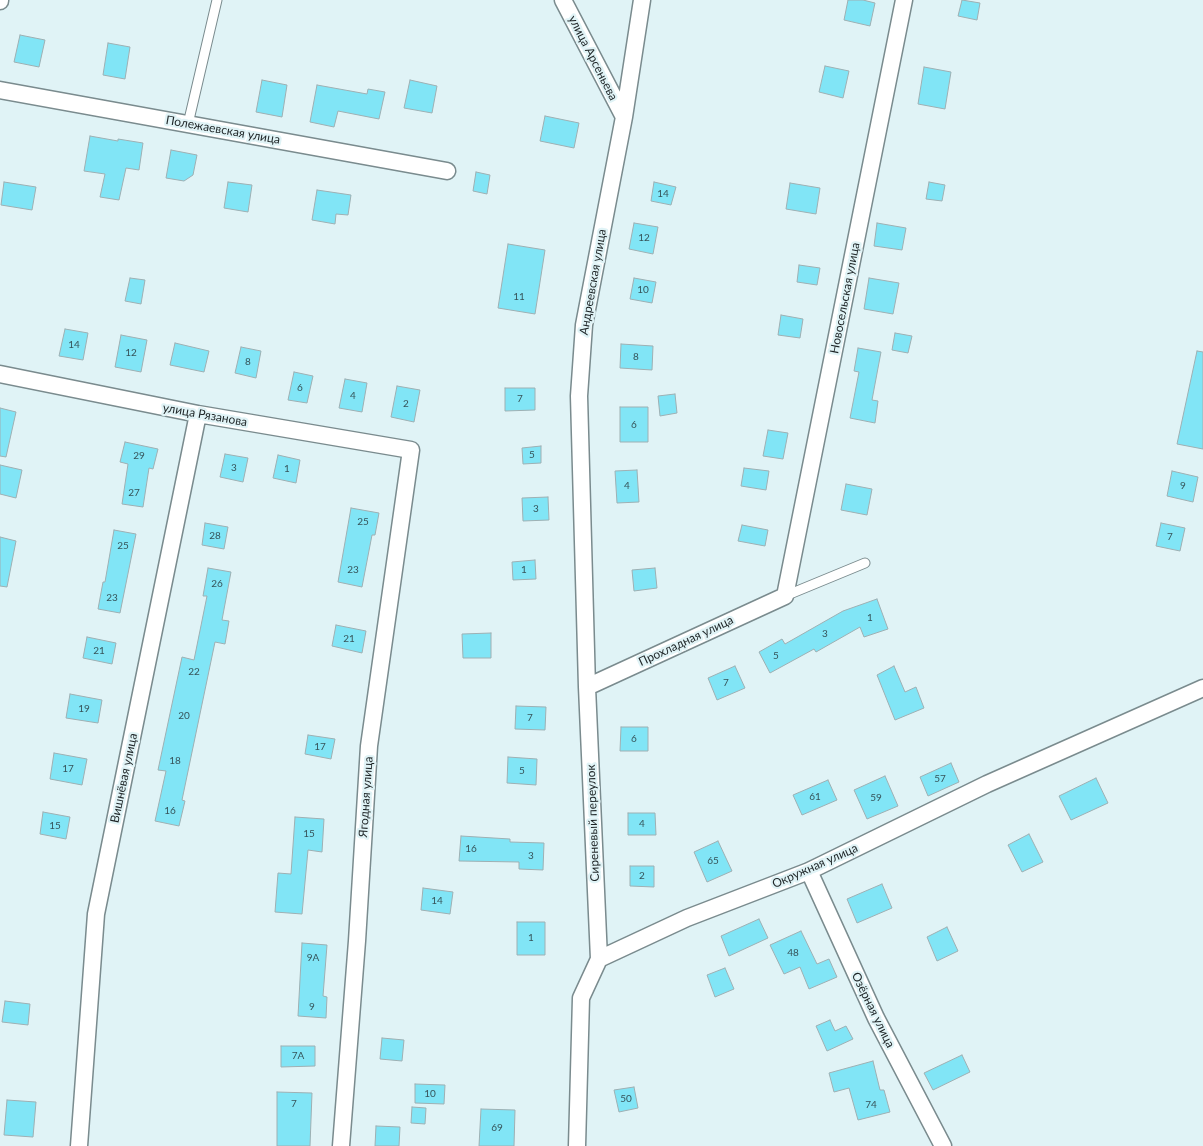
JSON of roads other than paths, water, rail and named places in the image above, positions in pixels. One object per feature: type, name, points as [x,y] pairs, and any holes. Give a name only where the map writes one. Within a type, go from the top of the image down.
[{"type":"street","name":"улица Арсеньева","points":[[563,0],[624,117]]},
{"type":"street","name":"Андреевская улица","points":[[587,687],[579,396],[584,325],[624,117],[642,0]]},
{"type":"street","name":"Новосельская улица","points":[[785,596],[904,0]]},
{"type":"street","name":"Полежаевская улица","points":[[0,90],[447,171]]},
{"type":"street","name":"улица Рязанова","points":[[0,374],[198,414],[411,450]]},
{"type":"street","name":"Вишнёвая улица","points":[[79,1146],[96,914],[198,414]]},
{"type":"street","name":"Ягодная улица","points":[[341,1146],[357,941],[369,746],[411,450]]},
{"type":"street","name":"Прохладная улица","points":[[587,687],[785,596]]},
{"type":"street","name":"Сиреневый переулок","points":[[587,687],[599,959]]},
{"type":"street","name":"Окружная улица","points":[[599,959],[688,918],[809,871],[987,784],[1203,688]]},
{"type":"street","name":"Озёрная улица","points":[[809,871],[876,1018],[943,1146]]},
{"type":"street","points":[[577,1146],[581,998],[599,959]]},
{"type":"lane","points":[[188,124],[217,0]]},
{"type":"lane","points":[[785,596],[865,563]]}]
